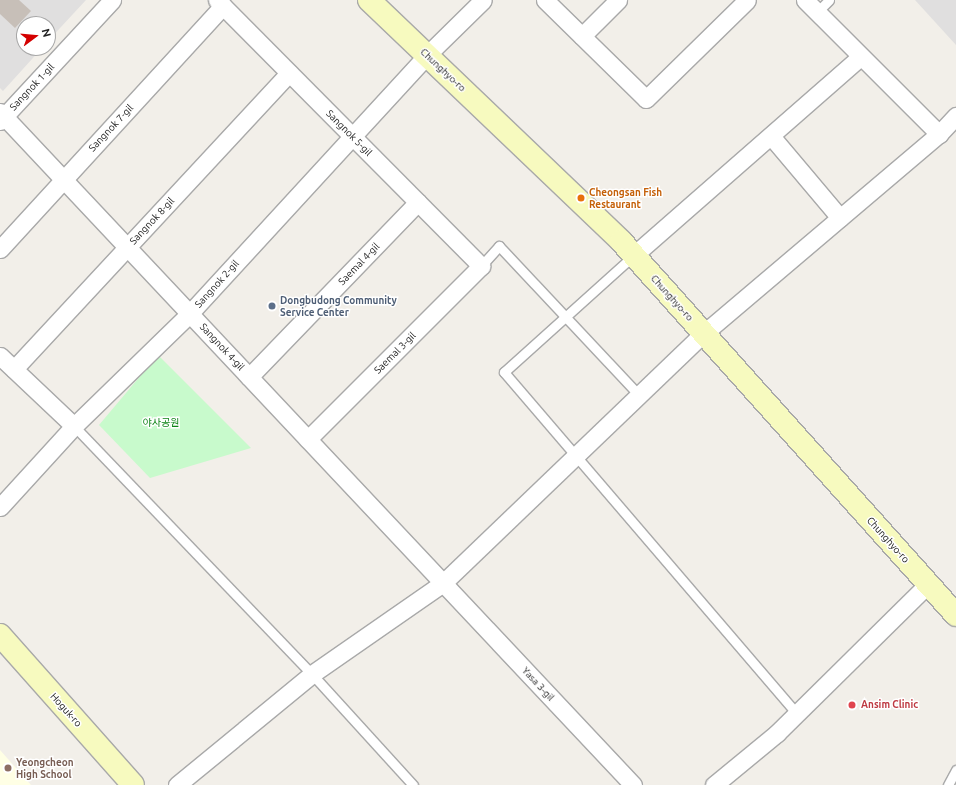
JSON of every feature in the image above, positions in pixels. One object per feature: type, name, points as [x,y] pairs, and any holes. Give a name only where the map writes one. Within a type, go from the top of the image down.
[{"type":"street","name":"Sangnok 1-gil","points":[[2,116],[112,0]]},
{"type":"street","name":"Chunghyo-ro","points":[[369,0],[546,166],[634,255],[703,334],[956,615]]},
{"type":"street","name":"Sangnok 2-gil","points":[[0,507],[74,426],[190,313],[427,55],[483,0]]},
{"type":"street","points":[[545,0],[646,99],[748,0]]},
{"type":"street","points":[[582,36],[618,0]]},
{"type":"street","name":"Sangnok 5-gil","points":[[220,3],[481,266]]},
{"type":"street","name":"Sangnok 7-gil","points":[[0,249],[64,180],[220,3]]},
{"type":"street","points":[[817,4],[860,58],[939,134]]},
{"type":"street","points":[[634,255],[860,58]]},
{"type":"street","name":"Sangnok 8-gil","points":[[14,369],[289,72]]},
{"type":"street","name":"Sangnok 4-gil","points":[[2,116],[128,247],[443,583]]},
{"type":"street","points":[[177,785],[312,674],[443,583],[703,334],[939,134],[956,116]]},
{"type":"street","points":[[771,136],[840,218]]},
{"type":"street","name":"Saemal 4-gil","points":[[250,377],[418,202]]},
{"type":"street","name":"Saemal 3-gil","points":[[308,439],[481,266]]},
{"type":"street","points":[[0,356],[74,426]]},
{"type":"street","name":"Yasa 3-gil","points":[[443,583],[633,785]]},
{"type":"street","points":[[714,785],[797,714],[928,584]]},
{"type":"street","name":"Hoguk-ro","points":[[0,635],[133,785]]},
{"type":"lane","points":[[481,266],[499,246],[639,395]]},
{"type":"lane","points":[[634,255],[504,372],[577,455],[797,714]]},
{"type":"lane","points":[[74,426],[312,674],[413,785]]},
{"type":"lane","points":[[948,785],[956,770]]},
{"type":"shaded area","points":[[0,0],[86,0],[56,32],[56,16],[16,16],[16,56],[35,56],[3,91],[0,88]]},
{"type":"shaded area","points":[[915,0],[956,0],[956,45]]},
{"type":"shaded area","name":"Yeongcheon High School","points":[[0,750],[31,785],[0,785]]},
{"type":"green space","name":"야사공원","points":[[158,355],[251,448],[150,478],[99,425]]},
{"type":"building","points":[[0,0],[19,0],[31,11],[26,16],[16,16],[15,28],[0,14]]},
{"type":"place","name":"Cheongsan Fish Restaurant","points":[[581,198]]},
{"type":"place","name":"Dongbudong Community Service Center","points":[[272,306]]},
{"type":"place","name":"Ansim Clinic","points":[[852,705]]},
{"type":"place","name":"Yeongcheon High School","points":[[8,768]]}]
